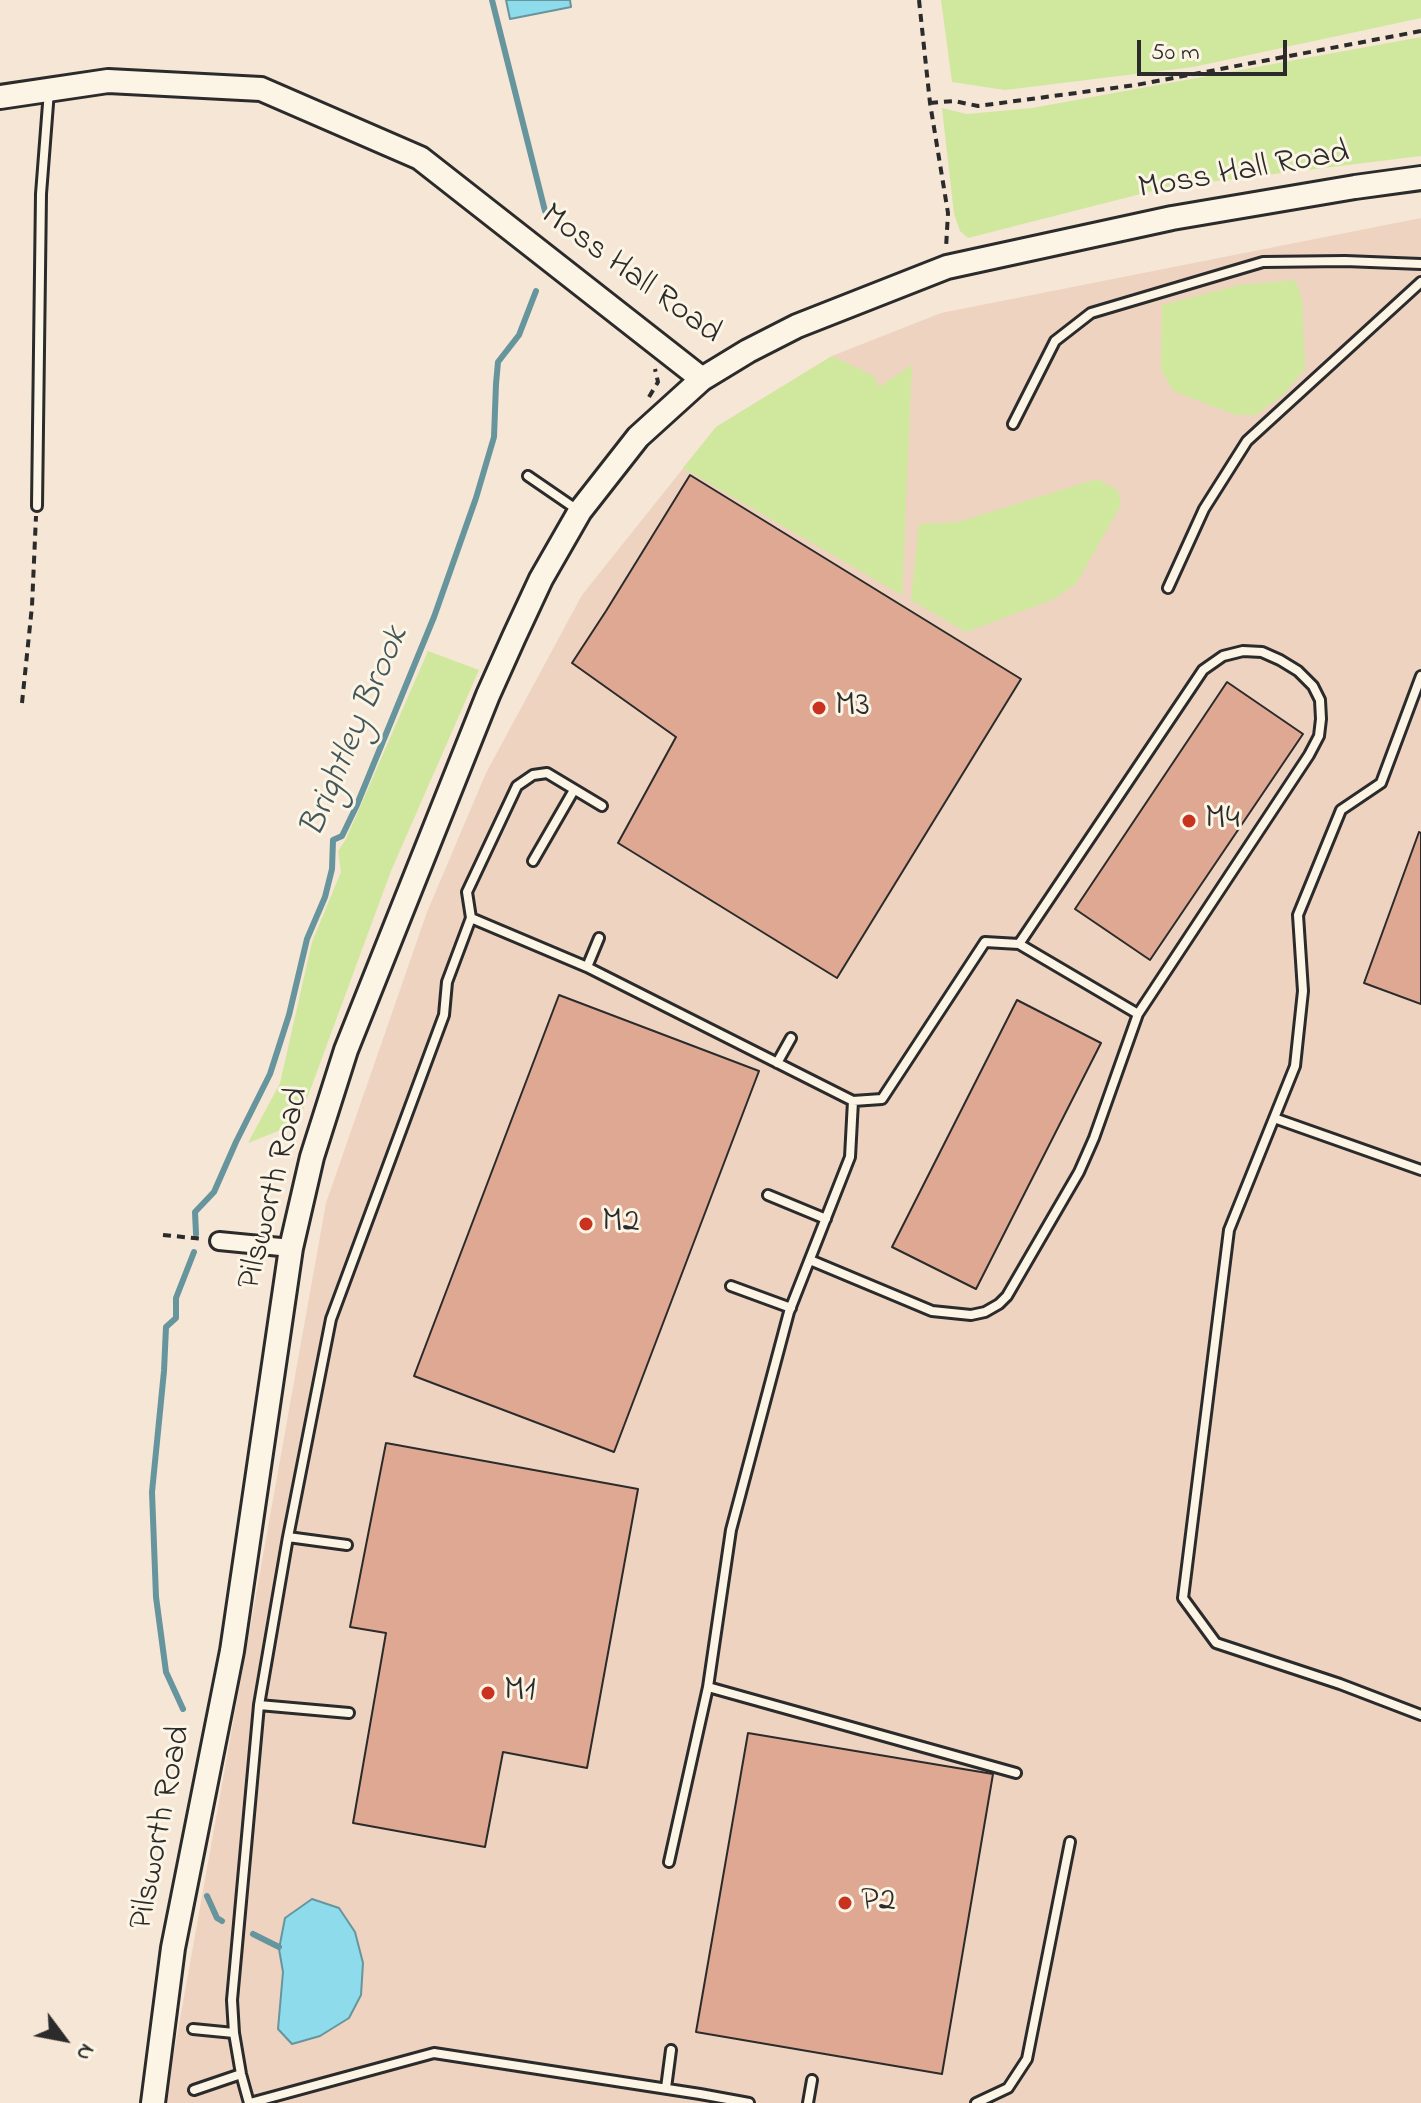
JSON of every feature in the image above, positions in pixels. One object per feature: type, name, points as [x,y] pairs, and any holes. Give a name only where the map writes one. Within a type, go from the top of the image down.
[{"type":"street","name":"Moss Hall Road","points":[[0,97],[108,81],[261,89],[420,158],[702,379],[797,326],[947,267],[1172,218],[1421,178]]},
{"type":"street","name":"Pilsworth Road","points":[[153,2103],[173,1948],[232,1651],[291,1248],[312,1157],[346,1050],[507,651],[541,579],[580,511],[638,437],[702,379]]},
{"type":"street","points":[[219,1241],[291,1248]]},
{"type":"lane","points":[[37,506],[40,221],[49,90]]},
{"type":"lane","points":[[1013,424],[1055,341],[1091,313],[1263,262],[1421,264]]},
{"type":"lane","points":[[1168,588],[1204,509],[1247,441],[1421,282]]},
{"type":"lane","points":[[528,476],[580,511]]},
{"type":"lane","points":[[810,1260],[932,1311],[971,1315],[985,1312],[1007,1296],[1079,1172],[1138,1014],[1292,782],[1319,736],[1320,700],[1313,686],[1298,671],[1262,652],[1243,651],[1223,656],[1203,670],[1019,944]]},
{"type":"lane","points":[[1421,676],[1381,783],[1341,810],[1298,915],[1303,991],[1295,1066],[1229,1230],[1183,1598],[1216,1643],[1340,1684],[1421,1715]]},
{"type":"lane","points":[[602,806],[547,773],[533,775],[517,786],[467,892],[471,918],[447,982],[444,1015],[331,1319],[259,1705],[232,2000],[234,2033],[249,2103],[434,2053],[749,2103]]},
{"type":"lane","points":[[533,861],[574,790]]},
{"type":"lane","points":[[471,918],[587,967],[853,1101],[882,1099],[985,942],[1019,944],[1138,1014]]},
{"type":"lane","points":[[587,967],[599,938]]},
{"type":"lane","points":[[777,1063],[791,1038]]},
{"type":"lane","points":[[669,1862],[708,1687],[731,1530],[791,1308],[850,1157],[853,1101]]},
{"type":"lane","points":[[1274,1118],[1421,1170]]},
{"type":"lane","points":[[768,1195],[826,1219]]},
{"type":"lane","points":[[731,1286],[791,1308]]},
{"type":"lane","points":[[288,1537],[347,1545]]},
{"type":"lane","points":[[708,1687],[1016,1773]]},
{"type":"lane","points":[[259,1705],[349,1713]]},
{"type":"lane","points":[[976,2103],[1008,2088],[1027,2059],[1070,1842]]},
{"type":"lane","points":[[193,2029],[234,2033]]},
{"type":"lane","points":[[666,2088],[671,2050]]},
{"type":"lane","points":[[194,2090],[241,2074]]},
{"type":"lane","points":[[808,2103],[812,2080]]},
{"type":"path","points":[[919,0],[930,103],[948,213],[947,267]]},
{"type":"path","points":[[930,103],[954,101],[978,106],[1136,85],[1421,31]]},
{"type":"path","points":[[642,405],[658,382],[657,371],[650,361],[660,348]]},
{"type":"path","points":[[22,703],[32,606],[37,506]]},
{"type":"path","points":[[163,1235],[219,1241]]},
{"type":"shaded area","points":[[1421,218],[1421,2103],[165,2103],[326,1203],[427,912],[486,773],[582,595],[716,427],[832,356],[941,313]]},
{"type":"green space","points":[[941,0],[1421,0],[1421,18],[1193,67],[1005,90],[952,82]]},
{"type":"green space","points":[[1421,37],[1421,156],[1168,187],[968,238],[960,231],[954,214],[942,108],[967,114],[1032,108]]},
{"type":"green space","points":[[1295,280],[1302,298],[1305,369],[1282,396],[1255,415],[1236,415],[1173,391],[1161,369],[1162,305],[1239,285]]},
{"type":"green space","points":[[832,356],[874,376],[879,387],[912,365],[902,595],[683,468],[716,427]]},
{"type":"green space","points":[[1097,479],[1118,490],[1121,505],[1076,584],[1052,600],[966,632],[911,600],[919,524],[958,522]]},
{"type":"green space","points":[[428,651],[479,670],[391,871],[298,1123],[248,1143],[280,1083],[312,942],[341,872],[338,851]]},
{"type":"water","points":[[506,0],[570,0],[571,7],[510,19]]},
{"type":"water","points":[[312,1899],[339,1908],[355,1932],[363,1963],[361,1995],[349,2018],[320,2036],[292,2044],[278,2029],[283,1972],[279,1949],[285,1918]]},
{"type":"building","name":"M3","points":[[690,475],[1021,679],[837,978],[618,843],[676,737],[572,663]]},
{"type":"building","name":"M4","points":[[1227,682],[1303,734],[1150,960],[1075,909]]},
{"type":"building","points":[[1421,833],[1421,1004],[1364,983]]},
{"type":"building","name":"M2","points":[[559,995],[759,1071],[614,1452],[414,1376]]},
{"type":"building","points":[[1017,1000],[1101,1043],[976,1289],[892,1247]]},
{"type":"building","name":"M1","points":[[386,1443],[638,1489],[587,1768],[503,1752],[485,1847],[353,1823],[386,1633],[350,1627]]},
{"type":"building","name":"P2","points":[[748,1733],[993,1774],[942,2074],[696,2032]]},
{"type":"waterway","name":"Brightley Brook","points":[[492,0],[545,211]]},
{"type":"waterway","name":"Brightley Brook","points":[[196,1234],[195,1212],[214,1192],[270,1074],[289,1015],[307,939],[325,897],[332,869],[333,840],[342,836],[356,807],[434,617],[494,437],[498,362],[519,335],[536,291]]},
{"type":"waterway","name":"Brightley Brook","points":[[183,1709],[166,1672],[156,1597],[152,1492],[166,1327],[176,1318],[176,1298],[194,1252]]},
{"type":"waterway","name":"Brightley Brook","points":[[207,1896],[217,1918],[222,1921]]},
{"type":"waterway","name":"Brightley Brook","points":[[253,1934],[279,1947]]},
{"type":"place","name":"M3","points":[[819,708]]},
{"type":"place","name":"M4","points":[[1189,821]]},
{"type":"place","name":"M2","points":[[586,1224]]},
{"type":"place","name":"M1","points":[[488,1693]]},
{"type":"place","name":"P2","points":[[845,1903]]}]
